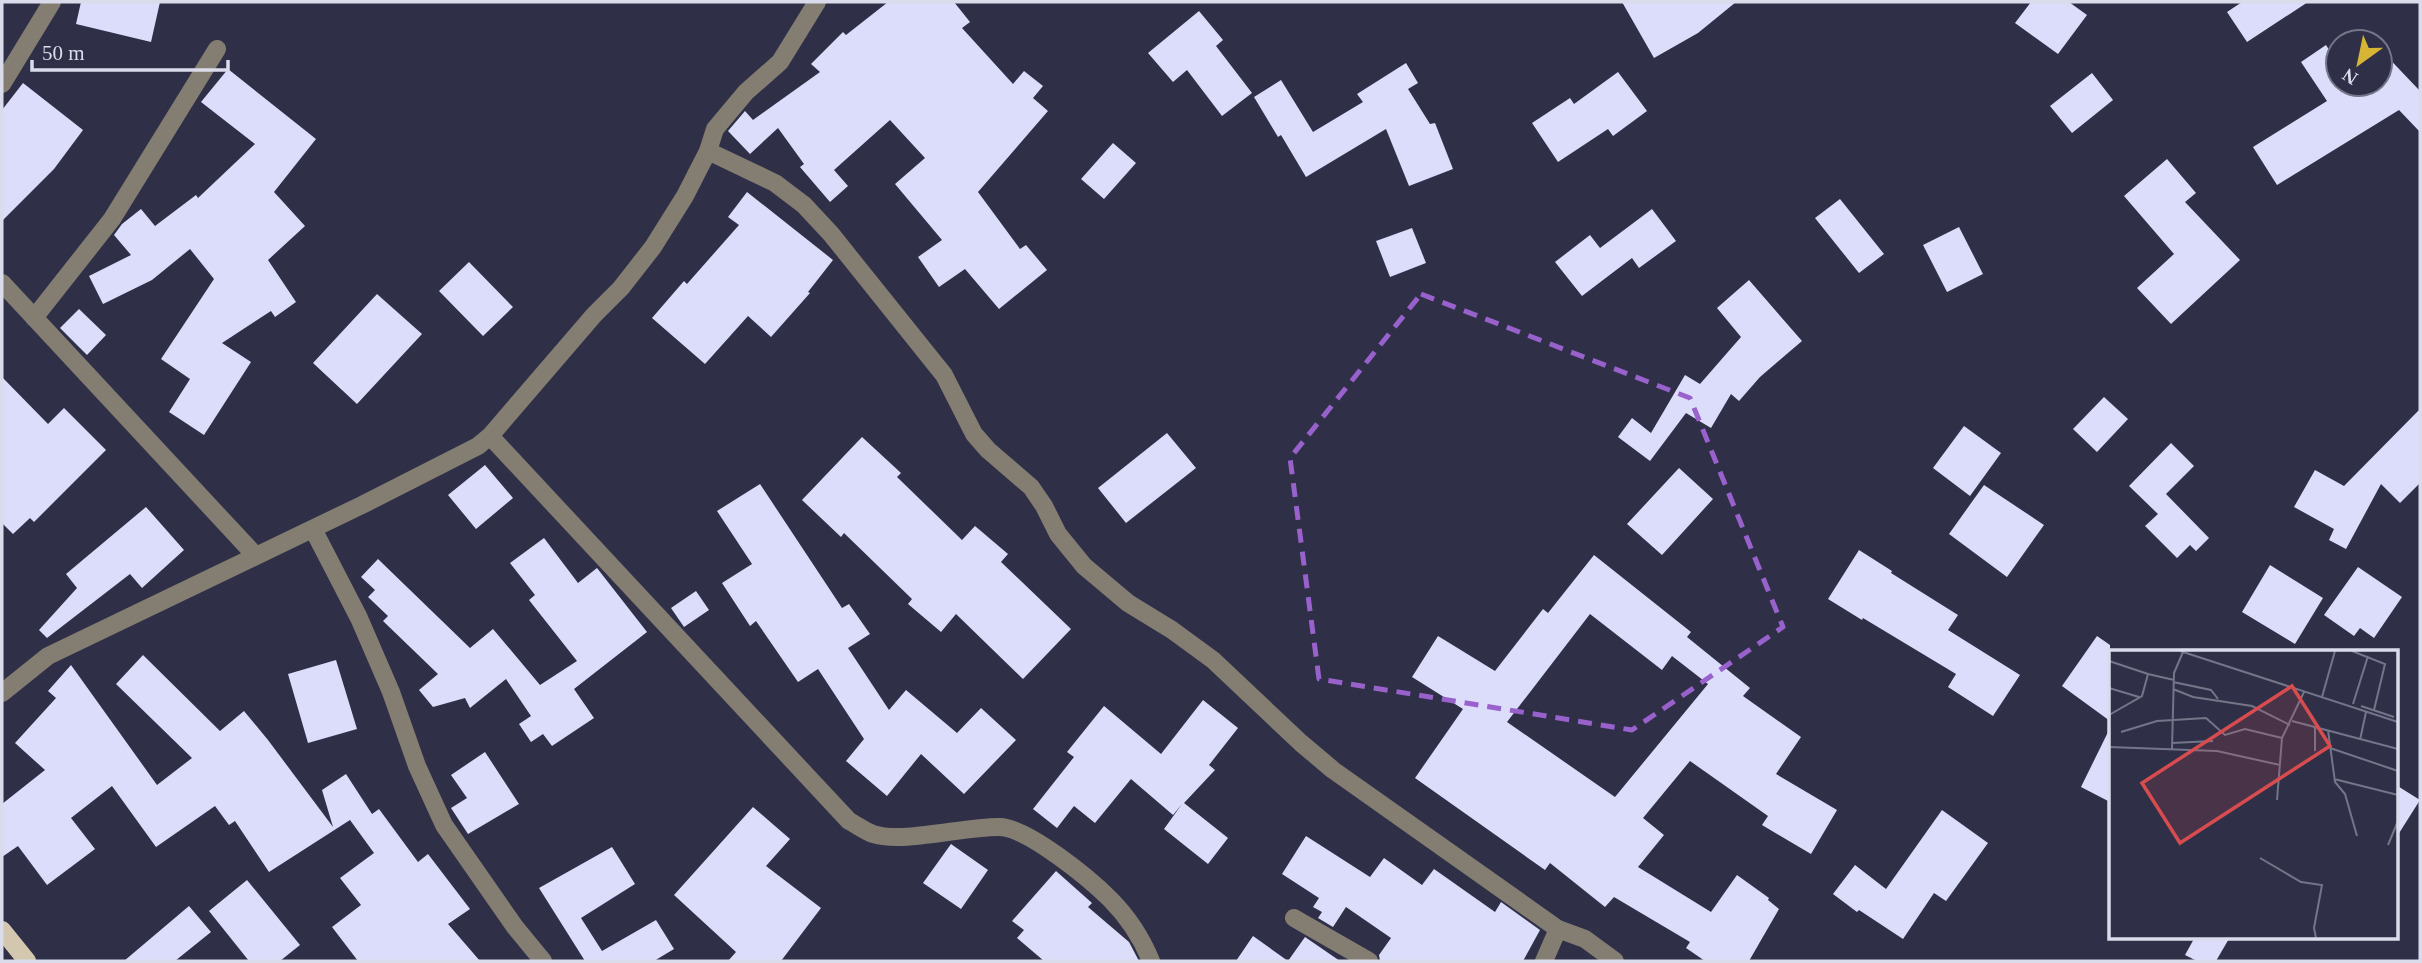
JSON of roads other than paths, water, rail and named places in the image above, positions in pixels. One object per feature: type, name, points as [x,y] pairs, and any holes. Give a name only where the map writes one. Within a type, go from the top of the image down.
[{"type":"main road","points":[[2,930],[27,961]]},
{"type":"street","points":[[2,84],[51,2]]},
{"type":"street","points":[[2,693],[48,656],[444,465],[490,436],[553,361],[621,288],[653,247],[685,196],[708,151],[715,129],[746,92],[780,62],[817,2]]},
{"type":"street","points":[[34,318],[112,219],[218,49]]},
{"type":"street","points":[[708,151],[775,183],[804,205],[831,234],[944,375],[974,434],[988,450],[1031,487],[1071,552],[1103,585],[1183,637],[1213,660],[1333,770],[1558,929],[1585,939],[1615,961]]},
{"type":"street","points":[[2,283],[255,555]]},
{"type":"street","points":[[490,436],[849,821],[874,835],[899,836],[1002,827],[1025,835],[1079,873],[1112,901],[1144,944],[1151,961]]},
{"type":"street","points":[[313,529],[359,618],[391,692],[417,766],[444,825],[515,927],[543,961]]},
{"type":"street","points":[[1294,918],[1369,961]]},
{"type":"street","points":[[1544,961],[1558,929]]}]
